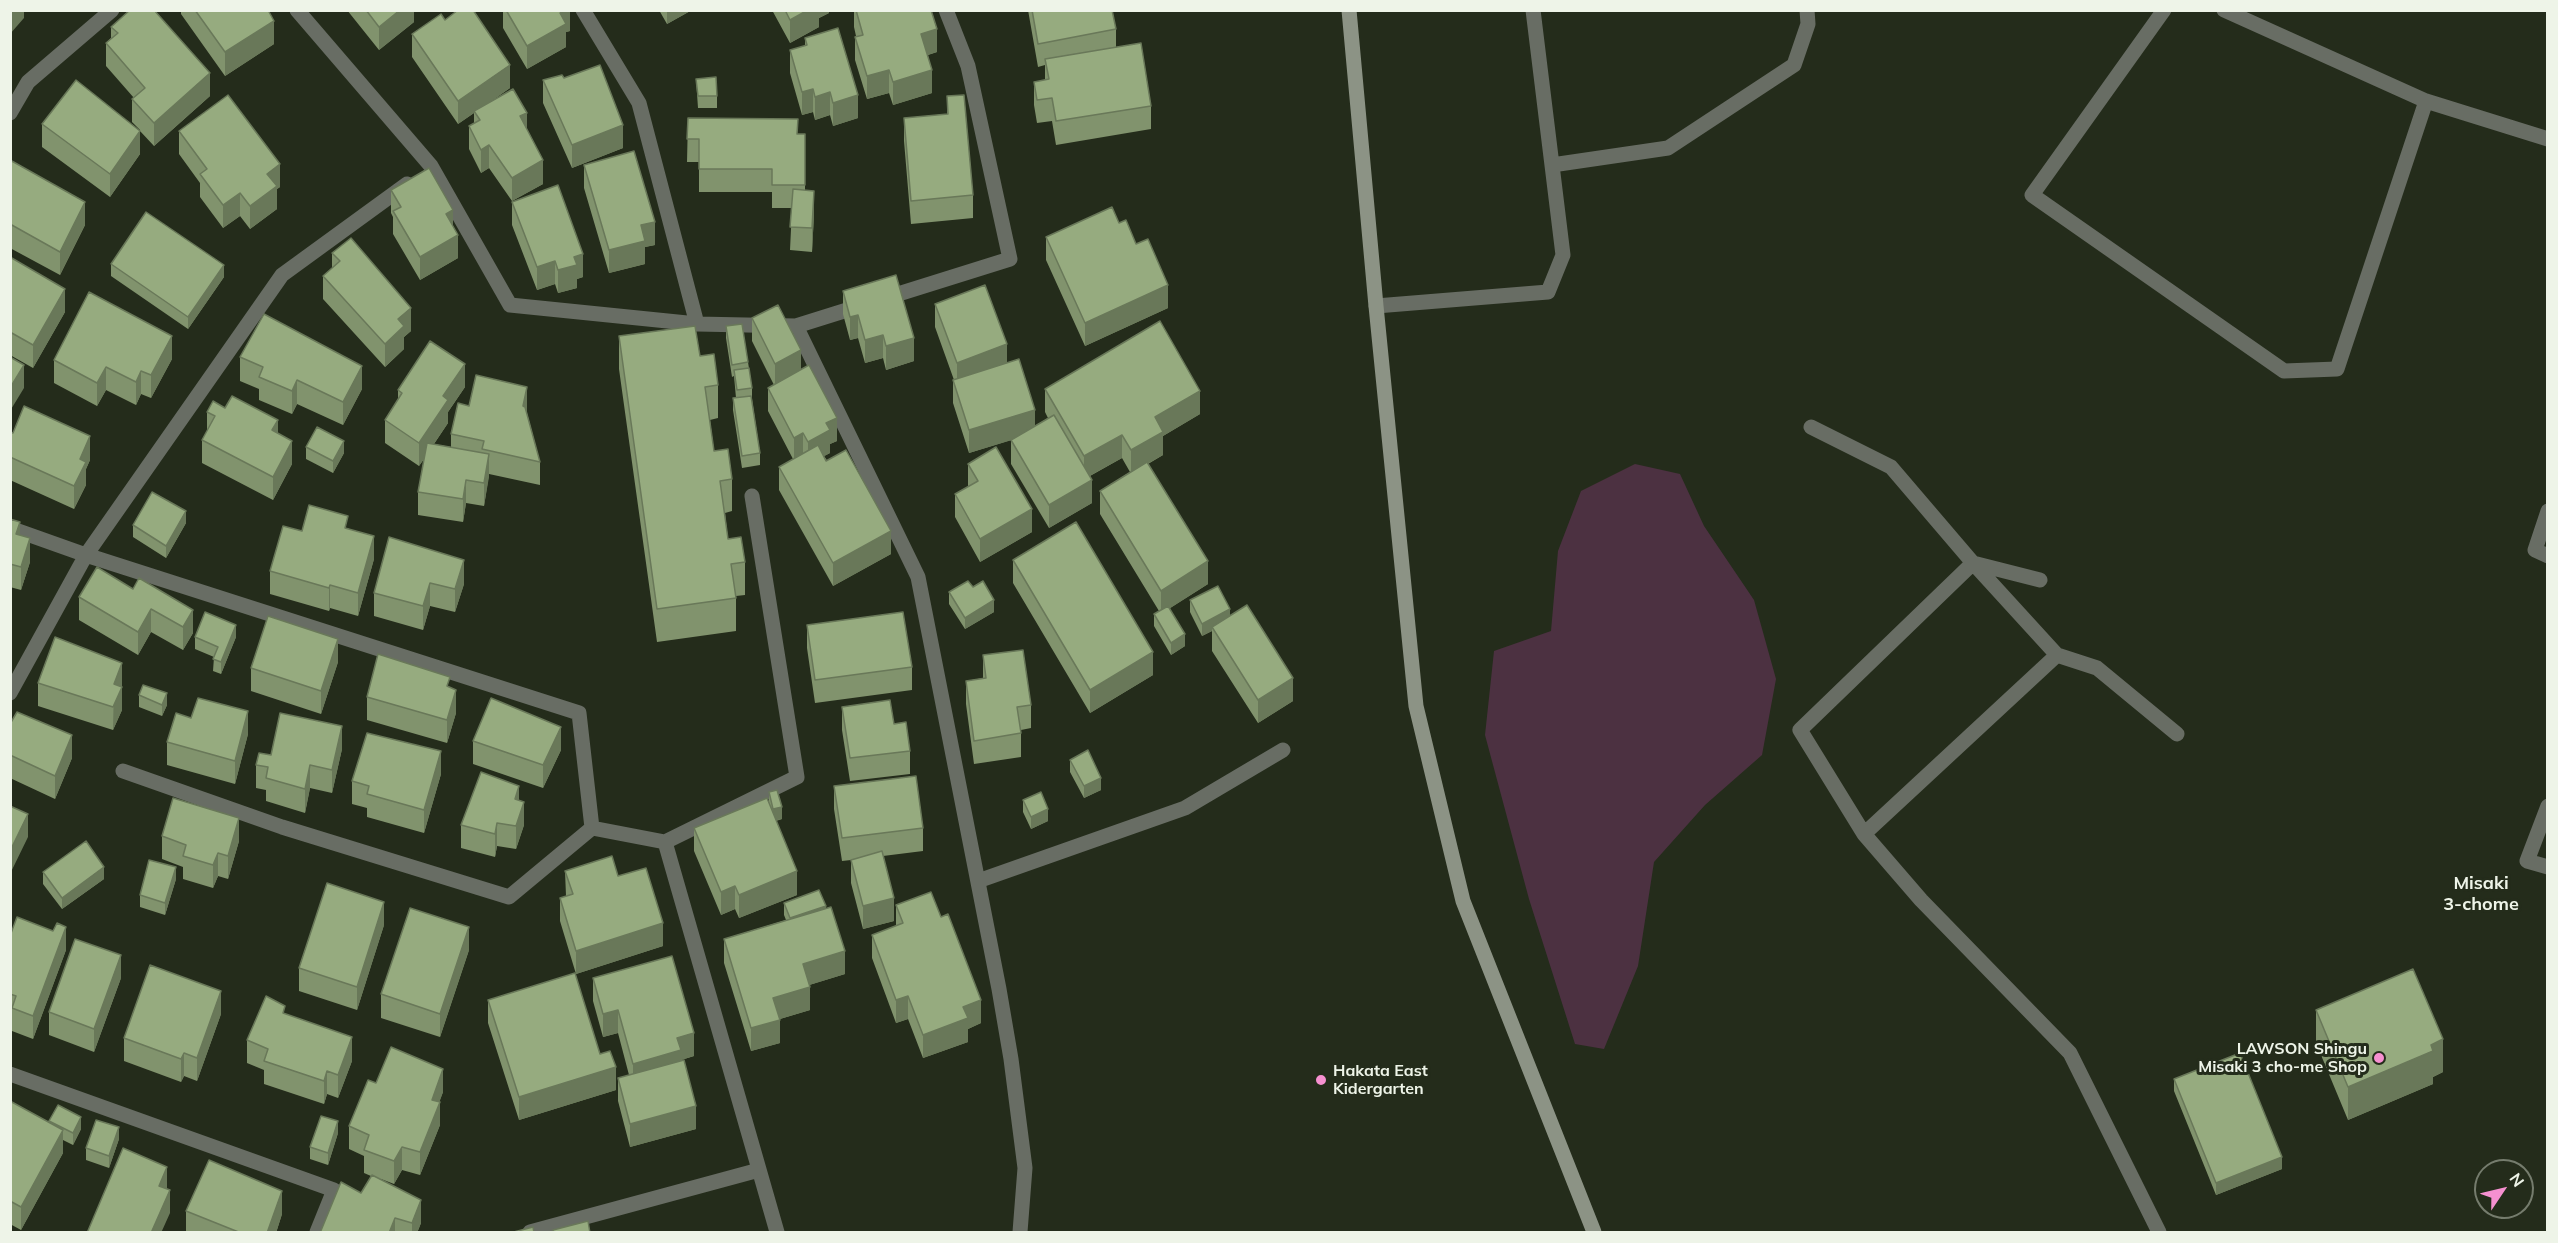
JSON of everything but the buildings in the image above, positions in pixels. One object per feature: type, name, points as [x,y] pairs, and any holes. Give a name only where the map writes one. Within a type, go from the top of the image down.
[{"type":"street","points":[[10,113],[28,82],[112,10]]},
{"type":"street","points":[[297,10],[431,166],[510,305],[697,324],[796,326],[1010,259],[968,66],[946,10]]},
{"type":"street","points":[[583,10],[639,103],[697,324]]},
{"type":"street","points":[[1349,10],[1416,706],[1463,902],[1594,1233]]},
{"type":"street","points":[[1376,306],[1548,292],[1563,255],[1533,10]]},
{"type":"street","points":[[1552,165],[1668,148],[1794,65],[1808,24],[1807,10]]},
{"type":"street","points":[[2164,10],[2032,195],[2284,371],[2337,369],[2426,100]]},
{"type":"street","points":[[2223,10],[2426,100],[2547,139]]},
{"type":"street","points":[[10,693],[86,555],[282,275],[431,166]]},
{"type":"street","points":[[796,326],[918,577],[1011,1059],[1024,1168],[1020,1233]]},
{"type":"street","points":[[1811,427],[1891,467],[1973,563],[2057,655],[2097,668],[2177,734]]},
{"type":"street","points":[[591,828],[665,842],[797,777],[752,496]]},
{"type":"street","points":[[2547,511],[2535,550],[2547,556]]},
{"type":"street","points":[[10,528],[86,555],[579,713],[591,828]]},
{"type":"street","points":[[1973,563],[2040,580]]},
{"type":"street","points":[[1973,563],[1800,730],[1864,834],[1921,900],[2070,1053],[2159,1233]]},
{"type":"street","points":[[1864,834],[2057,655]]},
{"type":"street","points":[[978,881],[1185,808],[1283,750]]},
{"type":"street","points":[[123,771],[282,827],[509,897],[591,828]]},
{"type":"street","points":[[2547,806],[2527,861],[2547,867]]},
{"type":"street","points":[[665,842],[777,1233]]},
{"type":"street","points":[[10,1074],[334,1190],[317,1233]]},
{"type":"street","points":[[530,1233],[759,1170]]},
{"type":"shaded area","points":[[1635,464],[1680,474],[1704,526],[1754,600],[1776,679],[1762,755],[1705,805],[1654,862],[1638,966],[1604,1049],[1575,1044],[1529,899],[1485,735],[1494,651],[1551,631],[1558,551],[1581,491]]},
{"type":"place","name":"LAWSON Shingu Misaki 3 cho-me Shop","points":[[2379,1058]]},
{"type":"place","name":"Hakata East Kidergarten","points":[[1321,1080]]},
{"type":"district","name":"Misaki 3-chome","points":[[2481,894]]}]
